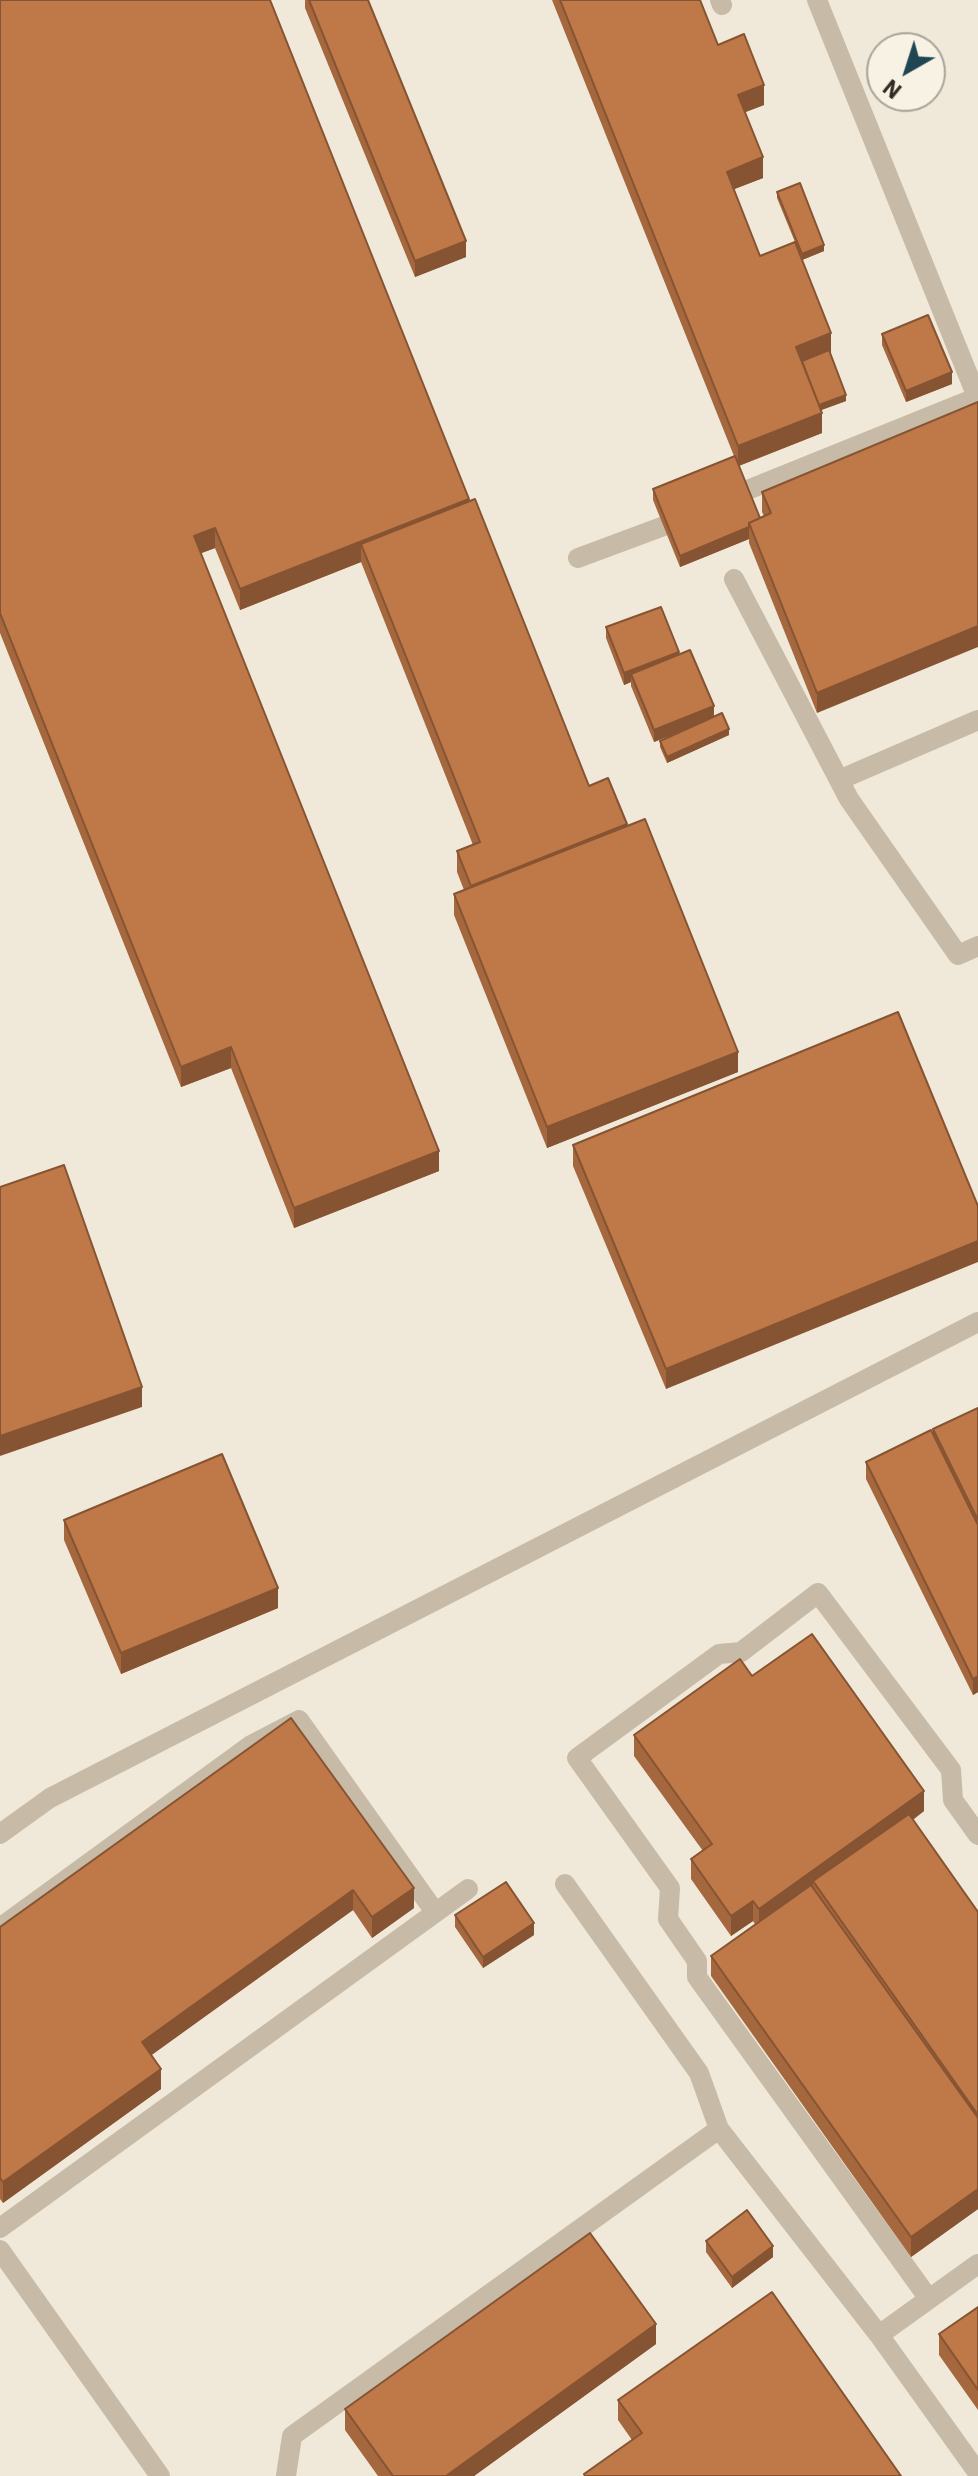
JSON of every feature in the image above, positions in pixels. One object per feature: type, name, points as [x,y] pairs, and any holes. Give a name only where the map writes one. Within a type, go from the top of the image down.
[{"type":"street","points":[[745,491],[977,397],[817,0]]},
{"type":"street","points":[[578,558],[664,526]]},
{"type":"street","points":[[734,579],[849,799],[958,955],[978,946]]},
{"type":"street","points":[[839,780],[978,720]]},
{"type":"street","points":[[0,1834],[50,1798],[978,1322]]},
{"type":"street","points":[[929,2299],[697,1977],[697,1961],[668,1919],[670,1888],[577,1758],[719,1654],[741,1652],[818,1593],[951,1770],[953,1800],[978,1835]]},
{"type":"street","points":[[0,1928],[251,1745],[299,1720],[435,1912]]},
{"type":"street","points":[[565,1884],[699,2073],[719,2129],[879,2335],[978,2473]]},
{"type":"street","points":[[0,2228],[468,1889]]},
{"type":"street","points":[[286,2476],[292,2436],[719,2129]]},
{"type":"street","points":[[0,2250],[160,2476]]},
{"type":"street","points":[[879,2335],[978,2264]]},
{"type":"building","points":[[0,0],[270,0],[469,499],[240,589],[215,528],[194,536],[439,1151],[294,1208],[231,1047],[181,1067],[0,613]]},
{"type":"building","points":[[309,0],[368,0],[466,241],[415,261]]},
{"type":"building","points":[[560,0],[700,0],[718,45],[744,34],[764,85],[738,95],[763,157],[727,172],[760,256],[795,242],[831,333],[796,347],[822,413],[738,446]]},
{"type":"building","points":[[800,183],[824,245],[802,254],[777,192]]},
{"type":"building","points":[[928,315],[952,372],[906,391],[882,334]]},
{"type":"building","points":[[829,350],[846,395],[819,405],[802,361]]},
{"type":"building","points":[[978,402],[978,626],[817,693],[749,523],[771,513],[762,492]]},
{"type":"building","points":[[735,456],[760,518],[749,523],[749,527],[680,556],[653,489]]},
{"type":"building","points":[[475,499],[589,786],[608,778],[627,824],[471,886],[457,851],[480,842],[361,544]]},
{"type":"building","points":[[661,607],[679,652],[624,673],[606,627]]},
{"type":"building","points":[[690,650],[714,706],[654,730],[631,674]]},
{"type":"building","points":[[722,713],[729,729],[667,757],[660,741]]},
{"type":"building","points":[[645,819],[738,1052],[547,1127],[454,894]]},
{"type":"building","points":[[898,1012],[978,1206],[978,1241],[666,1369],[573,1145]]},
{"type":"building","points":[[64,1165],[142,1387],[0,1436],[0,1187]]},
{"type":"building","points":[[978,1408],[978,1520],[933,1429]]},
{"type":"building","points":[[931,1430],[978,1525],[978,1676],[973,1679],[866,1462]]},
{"type":"building","points":[[222,1454],[278,1588],[121,1653],[64,1520]]},
{"type":"building","points":[[812,1634],[924,1791],[759,1909],[753,1901],[731,1916],[691,1859],[712,1844],[634,1735],[740,1659],[752,1676]]},
{"type":"building","points":[[291,1718],[414,1888],[372,1917],[353,1890],[142,2042],[161,2069],[3,2182],[0,2178],[0,1927]]},
{"type":"building","points":[[909,1814],[978,1912],[978,2115],[813,1881]]},
{"type":"building","points":[[506,1882],[534,1923],[483,1957],[455,1915]]},
{"type":"building","points":[[811,1885],[978,2118],[978,2189],[911,2237],[711,1956]]},
{"type":"building","points":[[747,2210],[773,2246],[732,2277],[706,2241]]},
{"type":"building","points":[[590,2233],[656,2324],[446,2476],[393,2476],[345,2409]]},
{"type":"building","points":[[772,2292],[901,2476],[585,2476],[642,2433],[618,2400]]},
{"type":"building","points":[[978,2307],[978,2390],[939,2334]]}]
